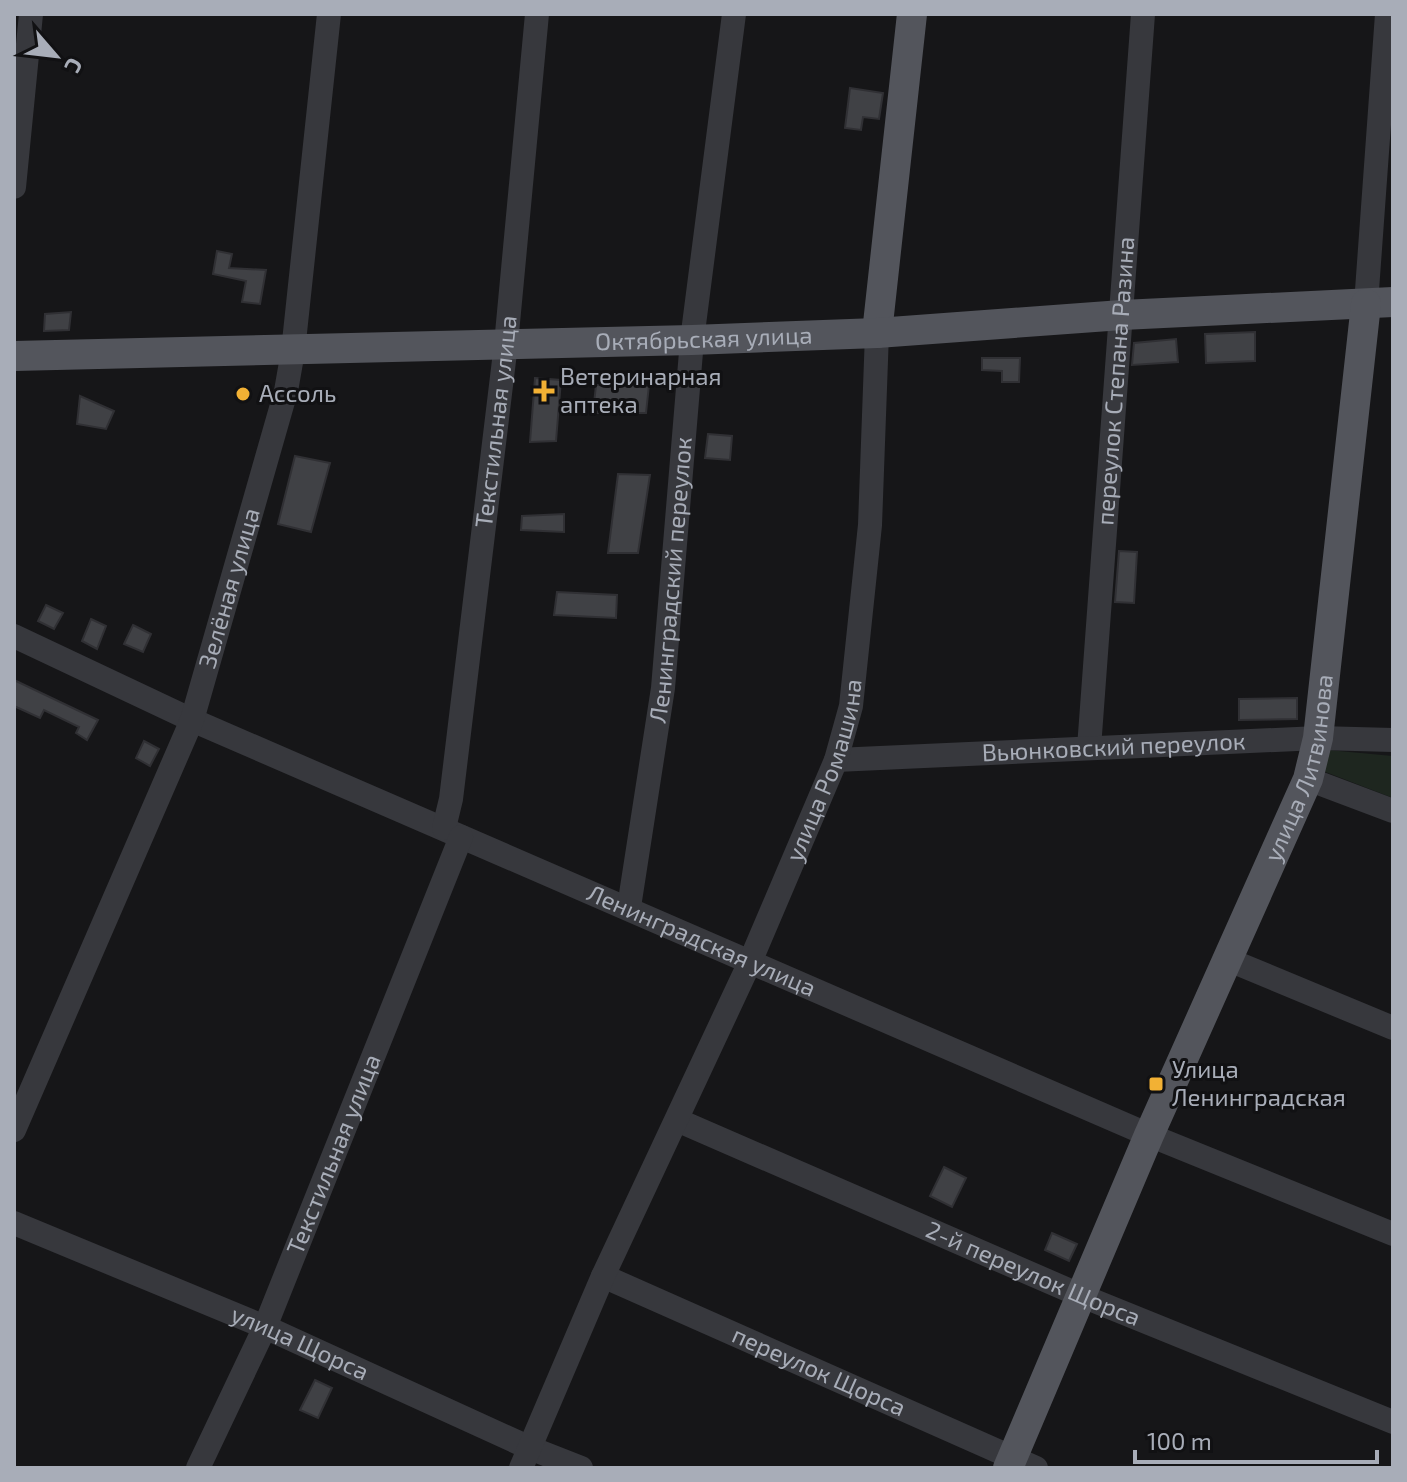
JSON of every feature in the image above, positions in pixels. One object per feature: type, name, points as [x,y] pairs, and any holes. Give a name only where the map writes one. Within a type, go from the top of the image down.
[{"type":"main road","name":"улица Ромашина","points":[[877,333],[912,14]]},
{"type":"main road","name":"Октябрьская улица","points":[[14,356],[293,351],[877,333],[1122,315],[1380,303]]},
{"type":"main road","name":"улица Литвинова","points":[[1019,1465],[1082,1296],[1149,1135],[1308,779],[1318,738],[1380,303]]},
{"type":"street","points":[[14,187],[31,14]]},
{"type":"street","name":"Зелёная улица","points":[[14,1130],[192,720],[286,391],[293,351],[329,14]]},
{"type":"street","name":"Текстильная улица","points":[[198,1468],[265,1327],[453,832],[451,799],[506,344],[537,14]]},
{"type":"street","name":"Ленинградский переулок","points":[[629,907],[663,688],[692,340],[734,14]]},
{"type":"street","name":"переулок Степана Разина","points":[[1089,748],[1143,14]]},
{"type":"street","name":"улица Литвинова","points":[[1380,303],[1387,14]]},
{"type":"street","name":"улица Ромашина","points":[[526,1458],[603,1276],[750,962],[836,760],[851,706],[870,525],[877,333]]},
{"type":"street","name":"Ленинградская улица","points":[[14,636],[192,720],[750,962],[1149,1135],[1393,1234]]},
{"type":"street","name":"Вьюнковский переулок","points":[[836,760],[1318,738],[1393,740]]},
{"type":"street","points":[[1308,779],[1393,811]]},
{"type":"street","points":[[1229,960],[1393,1028]]},
{"type":"street","name":"2-й переулок Щорса","points":[[677,1120],[1082,1296],[1393,1422]]},
{"type":"street","name":"улица Щорса","points":[[14,1223],[265,1327],[526,1458],[581,1468]]},
{"type":"street","name":"переулок Щорса","points":[[603,1276],[1019,1465]]},
{"type":"shaded area","points":[[1328,750],[1393,756],[1393,798],[1323,771]]},
{"type":"building","points":[[850,88],[883,93],[879,119],[863,117],[861,130],[845,128]]},
{"type":"building","points":[[217,251],[232,254],[229,268],[266,270],[260,304],[242,302],[246,281],[213,274]]},
{"type":"building","points":[[71,312],[69,330],[44,331],[45,314]]},
{"type":"building","points":[[1255,332],[1255,361],[1206,363],[1205,334]]},
{"type":"building","points":[[1176,339],[1178,362],[1132,365],[1134,343]]},
{"type":"building","points":[[982,358],[1020,358],[1019,382],[1002,382],[1002,371],[982,370]]},
{"type":"building","points":[[535,378],[561,380],[556,441],[530,442]]},
{"type":"building","points":[[596,385],[649,385],[646,413],[593,413]]},
{"type":"building","points":[[80,396],[114,411],[106,429],[77,424]]},
{"type":"building","points":[[708,434],[732,436],[730,460],[705,458]]},
{"type":"building","points":[[295,456],[330,463],[311,532],[278,524]]},
{"type":"building","points":[[618,474],[650,475],[638,553],[608,553]]},
{"type":"building","points":[[564,514],[564,532],[521,530],[522,516]]},
{"type":"building","points":[[1119,551],[1137,552],[1134,603],[1115,602]]},
{"type":"building","points":[[557,592],[617,595],[616,618],[554,615]]},
{"type":"building","points":[[46,605],[63,613],[54,629],[38,621]]},
{"type":"building","points":[[91,619],[106,626],[97,649],[82,641]]},
{"type":"building","points":[[133,625],[151,634],[143,652],[124,644]]},
{"type":"building","points":[[14,680],[98,720],[87,740],[76,733],[79,727],[44,710],[40,718],[14,706]]},
{"type":"building","points":[[1297,698],[1297,719],[1239,720],[1239,699]]},
{"type":"building","points":[[144,741],[159,749],[150,766],[136,758]]},
{"type":"building","points":[[944,1167],[966,1178],[952,1207],[930,1196]]},
{"type":"building","points":[[1052,1233],[1077,1244],[1069,1261],[1045,1250]]},
{"type":"building","points":[[315,1380],[332,1388],[318,1418],[300,1410]]},
{"type":"place","name":"Ветеринарная аптека","points":[[544,391]]},
{"type":"place","name":"Ассоль","points":[[243,394]]},
{"type":"place","name":"Улица Ленинградская","points":[[1156,1084]]}]
